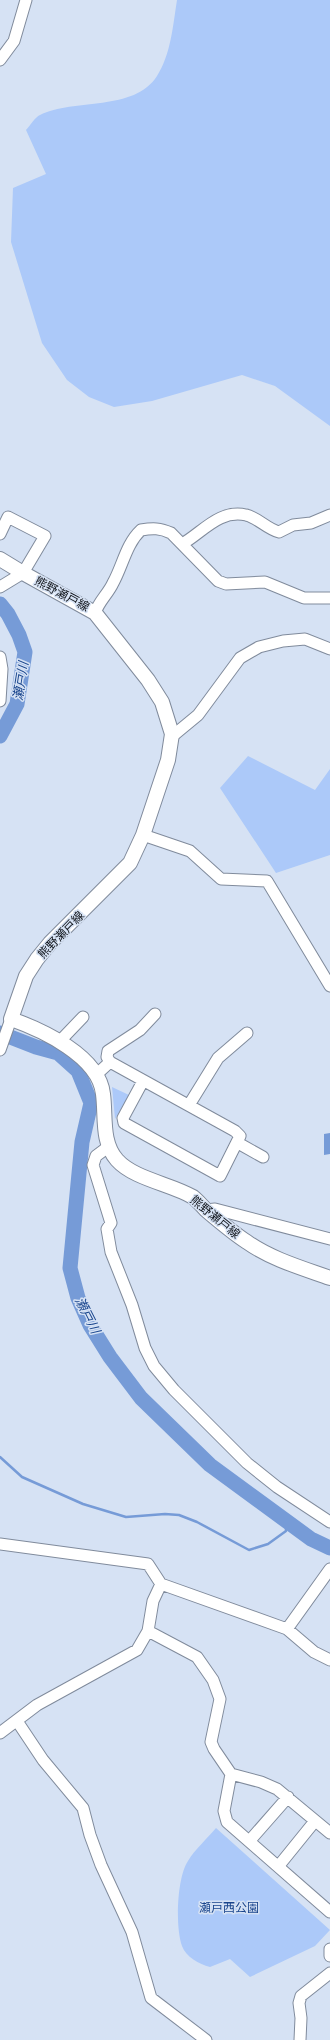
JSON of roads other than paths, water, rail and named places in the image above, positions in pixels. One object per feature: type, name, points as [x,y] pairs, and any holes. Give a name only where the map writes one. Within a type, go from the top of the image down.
[{"type":"main road","name":"熊野瀬戸線","points":[[0,559],[23,574],[95,613],[148,680],[162,702],[172,734],[168,760],[143,835],[130,864],[50,943],[37,959],[26,976],[10,1022],[35,1028],[60,1041],[96,1074],[103,1092],[108,1147],[117,1161],[128,1169],[194,1198],[206,1210],[247,1242],[271,1255],[330,1278]]},
{"type":"street","points":[[0,60],[14,41],[26,0]]},
{"type":"street","points":[[182,544],[194,538],[213,521],[224,517],[246,515],[279,532],[293,525],[311,523],[330,515]]},
{"type":"street","points":[[0,534],[8,517],[45,536],[23,574],[1,586]]},
{"type":"street","points":[[95,613],[98,604],[113,584],[130,543],[141,530],[162,528],[171,533],[218,581],[226,584],[265,582],[304,598],[330,598]]},
{"type":"street","points":[[172,734],[175,734],[198,715],[240,658],[259,647],[283,641],[305,639],[330,649]]},
{"type":"street","points":[[0,657],[2,669],[0,700]]},
{"type":"street","points":[[143,835],[190,851],[221,879],[267,881],[330,986]]},
{"type":"street","points":[[143,1080],[123,1118],[124,1123],[220,1176],[238,1143],[240,1136],[235,1131],[189,1105],[110,1062],[107,1057],[108,1051],[140,1030],[155,1014]]},
{"type":"street","points":[[60,1041],[83,1017]]},
{"type":"street","points":[[1,1048],[10,1022]]},
{"type":"street","points":[[189,1105],[218,1058],[247,1033]]},
{"type":"street","points":[[96,1074],[110,1062]]},
{"type":"street","points":[[238,1143],[263,1157]]},
{"type":"street","points":[[108,1147],[96,1156],[93,1165],[111,1223],[107,1229],[112,1252],[132,1305],[145,1348],[154,1366],[174,1390],[248,1463],[277,1487],[330,1522]]},
{"type":"street","points":[[206,1210],[215,1209],[330,1239]]},
{"type":"street","points":[[0,1544],[148,1564],[161,1584],[287,1629],[314,1652],[330,1660]]},
{"type":"street","points":[[287,1629],[330,1569]]},
{"type":"street","points":[[0,1733],[37,1705],[137,1650],[148,1631],[153,1601],[161,1584]]},
{"type":"street","points":[[148,1631],[198,1657],[213,1680],[220,1699],[211,1742],[231,1774],[224,1811],[227,1822],[330,1912]]},
{"type":"street","points":[[17,1721],[43,1760],[83,1808],[90,1835],[101,1865],[132,1932],[150,1998],[206,2040]]},
{"type":"street","points":[[231,1774],[261,1782],[278,1789],[330,1834]]},
{"type":"street","points":[[252,1838],[288,1797]]},
{"type":"street","points":[[281,1863],[315,1821]]},
{"type":"street","points":[[330,1949],[330,1956]]},
{"type":"street","points":[[300,2040],[301,2018],[299,2003],[302,1996],[330,1972]]},
{"type":"waterway","name":"瀬戸川","points":[[0,604],[8,614],[19,635],[25,652],[17,704],[0,736]]},
{"type":"waterway","name":"瀬戸川","points":[[0,1033],[36,1047],[58,1053],[78,1071],[91,1103],[82,1142],[70,1268],[78,1298],[90,1325],[110,1357],[141,1398],[210,1465],[311,1539],[330,1548]]},
{"type":"waterway","points":[[0,1457],[22,1477],[83,1504],[126,1517],[165,1514],[179,1515],[197,1522],[249,1550],[268,1544],[286,1531],[286,1521]]},
{"type":"park label","name":"瀬戸西公園","points":[[229,1908]]}]
